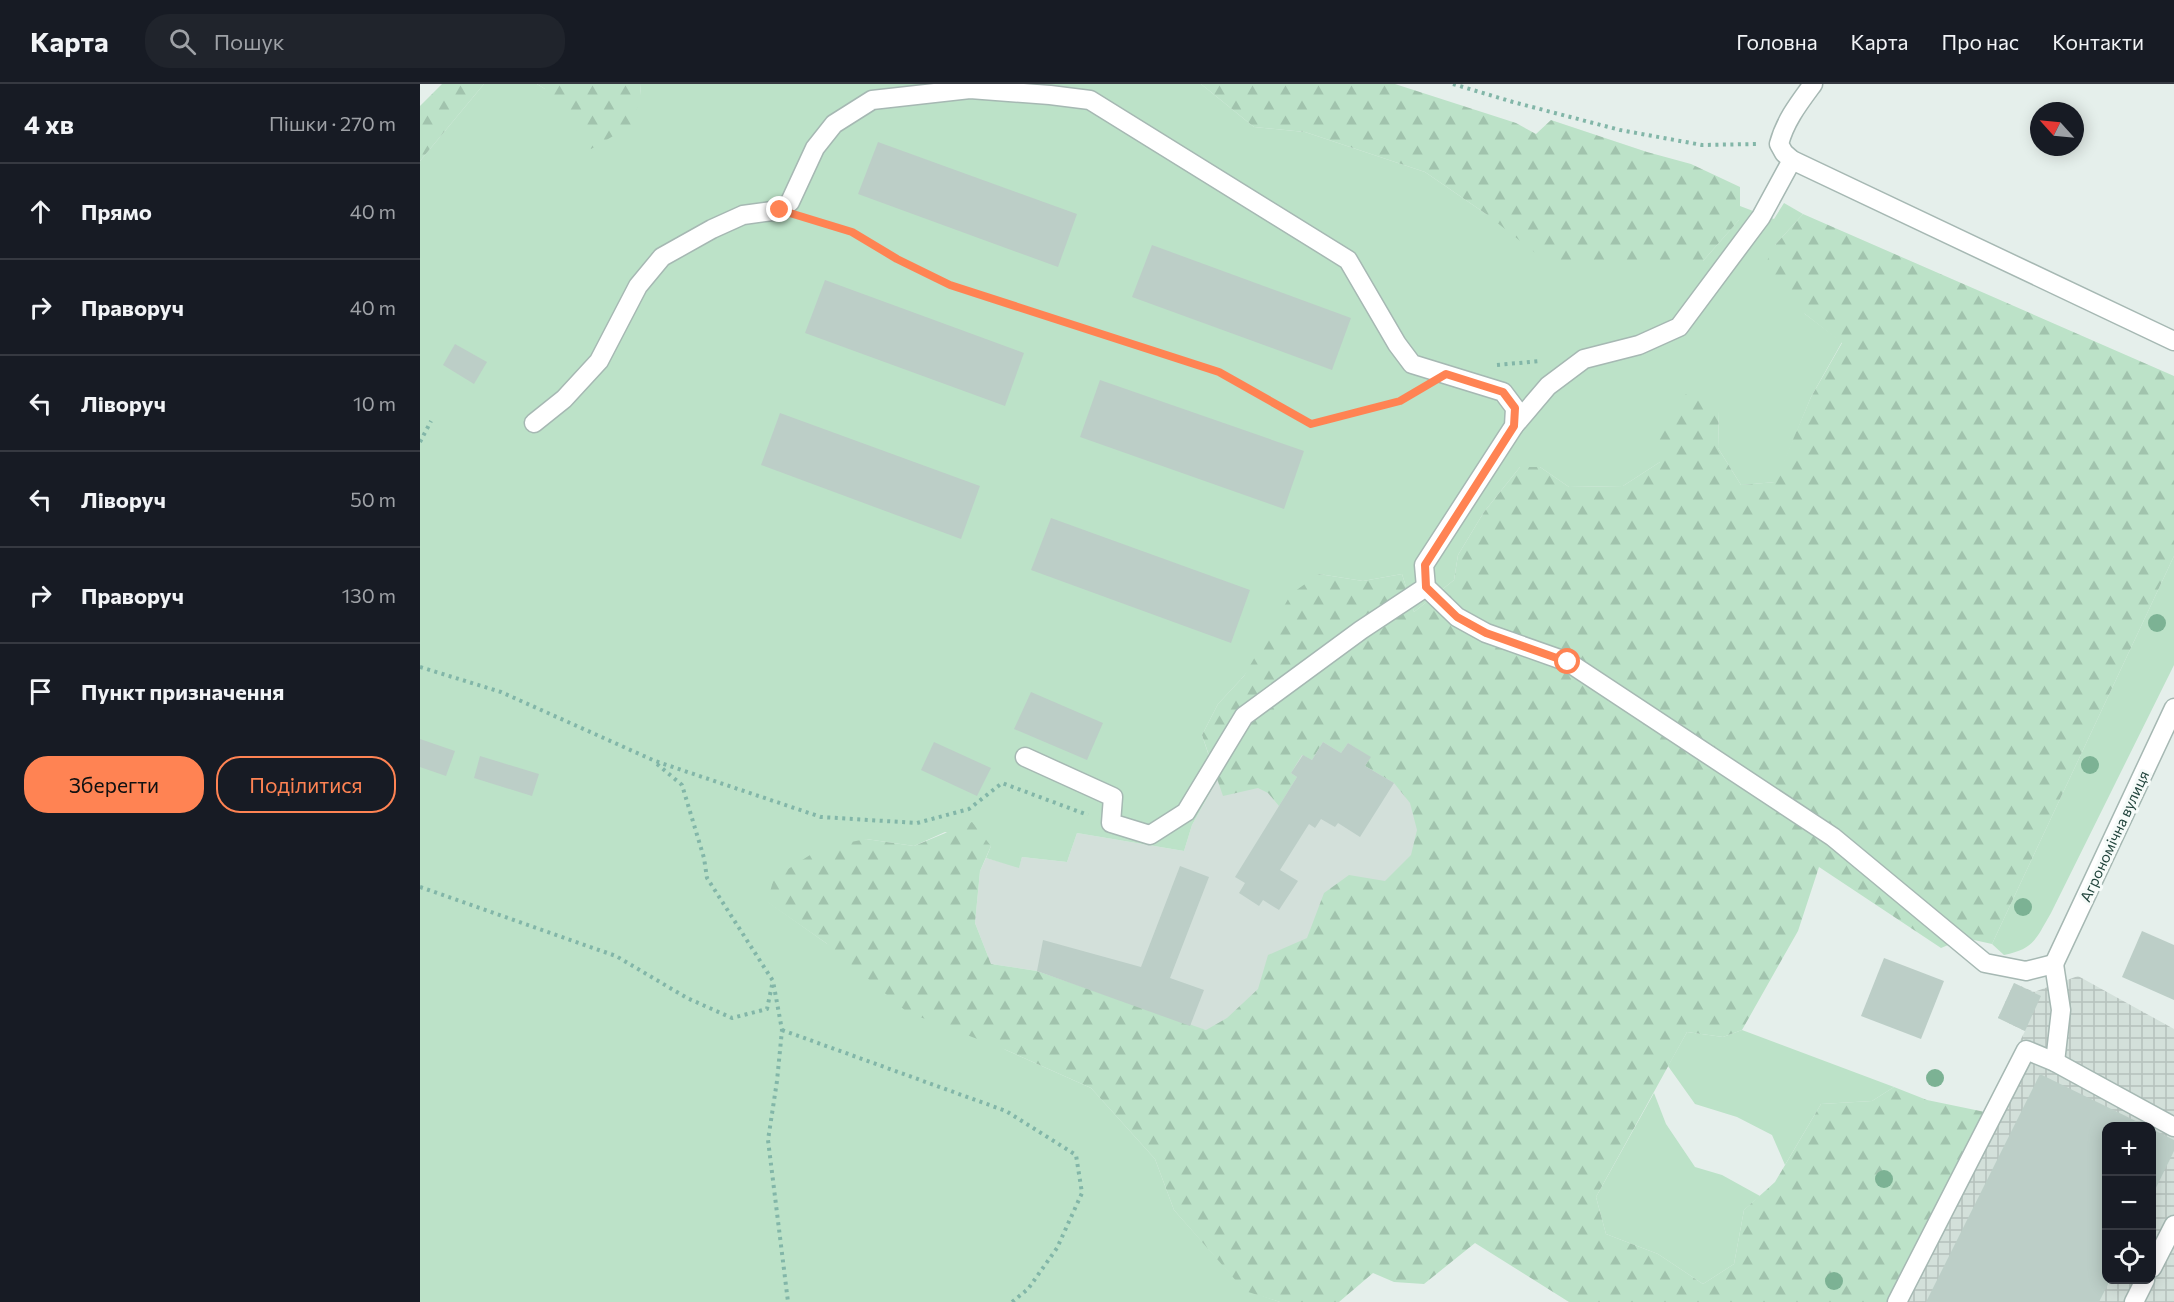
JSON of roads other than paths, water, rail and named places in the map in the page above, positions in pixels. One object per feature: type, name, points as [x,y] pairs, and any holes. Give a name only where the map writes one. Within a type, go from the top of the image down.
[{"type":"street","points":[[1813,84],[1782,130],[1779,144],[1792,160],[2174,341]]},
{"type":"street","points":[[534,423],[564,399],[599,361],[638,286],[662,257],[712,228],[742,215],[780,210],[789,202],[815,148],[834,124],[872,100],[970,89],[1090,100],[1348,260],[1397,344],[1412,364],[1503,392],[1515,408],[1514,426]]},
{"type":"street","points":[[1792,160],[1761,217],[1679,327],[1639,345],[1584,359],[1548,386],[1514,426],[1425,565],[1426,587],[1457,617],[1486,633],[1568,662],[1833,837],[1985,963],[2025,971],[2054,964],[2061,1011],[2055,1062]]},
{"type":"street","points":[[1025,757],[1113,797],[1111,823],[1150,835],[1186,812],[1245,716],[1361,630],[1426,587]]},
{"type":"street","name":"Агрономічна вулиця","points":[[2054,964],[2174,708]]},
{"type":"street","points":[[1897,1302],[2026,1050],[2055,1062],[2174,1127]]},
{"type":"street","points":[[2156,1259],[2174,1225]]},
{"type":"street","points":[[2134,1302],[2143,1284]]}]
